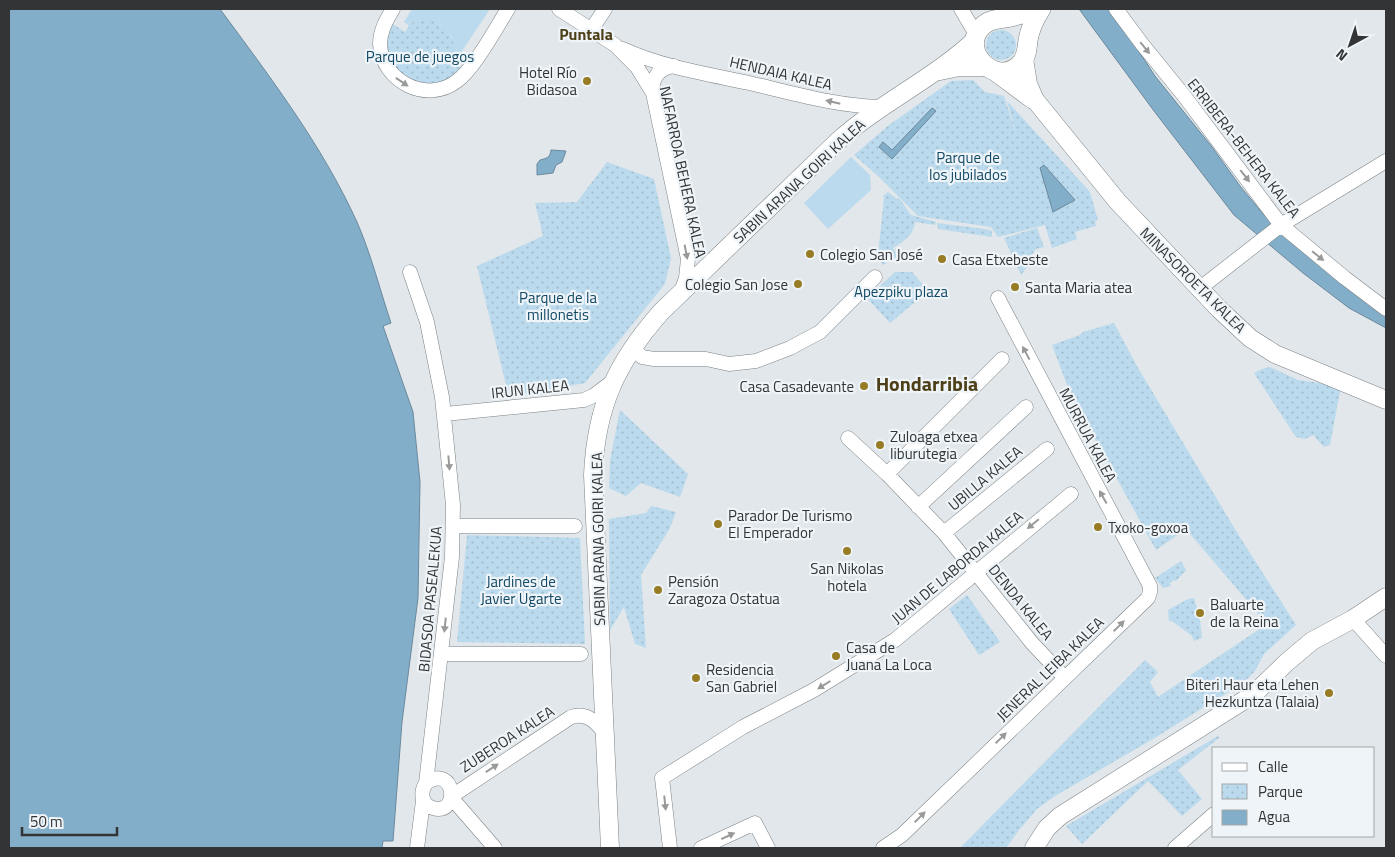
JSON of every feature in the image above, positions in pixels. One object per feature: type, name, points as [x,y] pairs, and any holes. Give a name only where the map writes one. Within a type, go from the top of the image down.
[{"type":"main road","points":[[1035,9],[983,26],[976,38],[976,55],[990,69],[1003,72],[1017,66],[1026,50],[1034,22],[1041,9]]},
{"type":"main road","points":[[997,20],[1017,24],[1026,35],[1026,50]]},
{"type":"street","points":[[393,9],[381,34],[380,44],[384,62],[395,78],[411,88],[430,91],[448,87],[463,76],[508,9]]},
{"type":"street","name":"NAFARROA BEHERA KALEA","points":[[559,9],[616,45],[636,67],[653,93],[688,259],[686,278],[680,293]]},
{"type":"street","points":[[592,30],[605,9]]},
{"type":"street","points":[[961,9],[974,17],[997,20]]},
{"type":"street","points":[[961,9],[976,38]]},
{"type":"street","name":"ERRIBERA-BEHERA KALEA","points":[[1116,9],[1276,216],[1280,226],[1386,309]]},
{"type":"street","name":"SABIN ARANA GOIRI KALEA","points":[[610,848],[593,476],[597,436],[606,398],[613,381],[632,348],[656,318],[838,141],[881,108],[935,73],[976,38]]},
{"type":"street","name":"HENDAIA KALEA","points":[[616,45],[644,58],[674,66],[844,104],[881,108]]},
{"type":"street","name":"MINASOROETA KALEA","points":[[1026,50],[1028,84],[1040,107]]},
{"type":"street","points":[[653,93],[653,83],[657,74],[664,68],[674,66]]},
{"type":"street","name":"SABIN ARANA GOIRI KALEA","points":[[935,73],[960,67],[990,69]]},
{"type":"street","name":"MINASOROETA KALEA","points":[[990,69],[1017,87],[1040,107],[1118,202],[1199,289],[1239,328],[1262,347],[1288,360],[1386,400]]},
{"type":"street","points":[[1199,289],[1280,226],[1386,161]]},
{"type":"street","name":"BIDASOA PASEALEKUA","points":[[410,272],[426,322],[445,414],[453,526],[452,557],[442,654],[426,783],[422,792],[424,801],[416,848]]},
{"type":"street","points":[[632,348],[642,357],[654,359],[706,359],[729,364],[756,361],[790,348],[820,332],[876,277]]},
{"type":"street","name":"MURRUA KALEA","points":[[998,298],[1150,586]]},
{"type":"street","points":[[887,474],[1002,359]]},
{"type":"street","name":"IRUN KALEA","points":[[445,414],[584,400],[593,396],[613,381]]},
{"type":"street","points":[[918,507],[1026,406]]},
{"type":"street","name":"DENDA KALEA","points":[[848,438],[887,474],[944,533],[1032,643],[1064,678]]},
{"type":"street","name":"UBILLA KALEA","points":[[944,533],[1047,449]]},
{"type":"street","name":"JUAN DE LABORDA KALEA","points":[[670,848],[662,778],[743,727],[814,690],[894,640],[1071,494]]},
{"type":"street","points":[[453,526],[575,526]]},
{"type":"street","name":"JENERAL LEIBA KALEA","points":[[883,848],[902,835],[1148,598],[1150,586]]},
{"type":"street","points":[[1034,848],[1047,828],[1060,816],[1254,694],[1312,641],[1353,619],[1386,597]]},
{"type":"street","points":[[1353,619],[1386,656]]},
{"type":"street","points":[[442,654],[581,654]]},
{"type":"street","name":"ZUBEROA KALEA","points":[[451,798],[571,717],[585,716],[597,723],[605,734]]},
{"type":"street","points":[[426,783],[434,779],[443,780],[450,787],[451,798],[495,848]]},
{"type":"street","points":[[424,801],[435,809],[444,807],[451,798]]},
{"type":"street","points":[[1175,848],[1212,816]]},
{"type":"street","points":[[701,848],[755,823],[768,848]]},
{"type":"green space","points":[[412,9],[490,9],[458,57],[454,55],[452,37],[440,24],[411,22],[407,24],[404,22]]},
{"type":"green space","name":"Parque de juegos","points":[[423,19],[442,26],[453,41],[454,55],[452,53],[448,59],[463,69],[446,83],[421,86],[393,68],[385,44],[390,22],[405,32],[409,26],[407,24]]},
{"type":"green space","points":[[1001,30],[1012,34],[1016,45],[1012,56],[1001,60],[990,56],[986,45],[990,34]]},
{"type":"green space","name":"Parque de los jubilados","points":[[973,80],[985,92],[1004,96],[1018,140],[1007,101],[1090,192],[1098,220],[1095,221],[1096,226],[1075,232],[1077,239],[1052,248],[1045,225],[998,237],[991,227],[918,216],[854,155],[889,125],[951,81]]},
{"type":"green space","points":[[851,157],[870,175],[871,190],[828,229],[804,203]]},
{"type":"green space","name":"Parque de la millonetis","points":[[607,162],[654,179],[671,258],[665,284],[585,383],[509,397],[477,266],[543,236],[535,203],[577,202]]},
{"type":"green space","points":[[888,192],[897,199],[899,198],[911,215],[936,222],[935,225],[915,222],[914,227],[905,240],[893,248],[898,256],[883,265],[878,255],[883,196]]},
{"type":"green space","points":[[937,223],[985,229],[992,231],[992,237],[938,229]]},
{"type":"green space","points":[[1037,228],[1044,247],[1036,249],[1027,261],[1029,264],[1021,275],[1004,238]]},
{"type":"green space","name":"Apezpiku plaza","points":[[895,272],[912,272],[924,286],[922,296],[890,323],[867,298]]},
{"type":"green space","points":[[1114,323],[1138,368],[1241,539],[1296,625],[1264,654],[1255,671],[1243,683],[1153,739],[1055,796],[1037,809],[1006,848],[960,848],[1145,660],[1158,672],[1150,682],[1158,697],[1267,624],[1186,529],[1156,550],[1070,393],[1052,345],[1080,335],[1083,332]]},
{"type":"green space","points":[[1270,367],[1298,380],[1341,386],[1330,445],[1324,447],[1313,435],[1305,439],[1296,437],[1254,373]]},
{"type":"green space","points":[[620,410],[688,474],[680,497],[641,483],[626,496],[609,488],[610,460]]},
{"type":"green space","points":[[651,506],[676,512],[670,528],[641,575],[646,648],[635,644],[624,607],[610,630],[609,519],[646,513]]},
{"type":"green space","name":"Jardines de Javier Ugarte","points":[[467,535],[580,538],[585,644],[457,642]]},
{"type":"green space","points":[[1181,561],[1186,570],[1176,581],[1174,580],[1170,583],[1171,586],[1163,588],[1155,578]]},
{"type":"green space","points":[[967,595],[1000,642],[979,655],[949,609]]},
{"type":"green space","points":[[1194,598],[1200,620],[1202,638],[1194,641],[1192,636],[1172,621],[1169,621],[1168,610],[1188,599]]},
{"type":"green space","points":[[1218,736],[1219,738],[1178,770],[1202,799],[1182,816],[1148,781],[1082,844],[1066,826]]},
{"type":"water","points":[[9,9],[220,9],[294,112],[328,166],[357,222],[391,323],[383,326],[413,412],[420,482],[418,598],[402,722],[393,841],[383,841],[382,848],[9,848]]},
{"type":"water","points":[[1079,9],[1111,9],[1155,76],[1264,215],[1289,238],[1386,313],[1386,328],[1349,308],[1303,273],[1234,215]]},
{"type":"water","points":[[932,108],[936,111],[892,159],[879,147],[883,142],[892,150]]},
{"type":"water","points":[[551,150],[566,151],[562,162],[556,165],[553,173],[537,175],[537,164],[540,160],[549,156]]},
{"type":"water","points":[[1044,165],[1075,200],[1053,212],[1040,168]]},
{"type":"place","name":"Hotel Río Bidasoa","points":[[587,81]]},
{"type":"place","name":"Colegio San José","points":[[810,254]]},
{"type":"place","name":"Casa Etxebeste","points":[[942,259]]},
{"type":"place","name":"Colegio San Jose","points":[[798,284]]},
{"type":"place","name":"Santa Maria atea","points":[[1015,287]]},
{"type":"place","name":"Casa Casadevante","points":[[864,386]]},
{"type":"place","name":"Zuloaga etxea liburutegia","points":[[880,445]]},
{"type":"place","name":"Parador De Turismo El Emperador","points":[[718,524]]},
{"type":"place","name":"Txoko-goxoa","points":[[1098,527]]},
{"type":"place","name":"San Nikolas hotela","points":[[847,551]]},
{"type":"place","name":"Pensión Zaragoza Ostatua","points":[[658,590]]},
{"type":"place","name":"Baluarte de la Reina","points":[[1200,613]]},
{"type":"place","name":"Casa de Juana La Loca","points":[[836,656]]},
{"type":"place","name":"Residencia San Gabriel","points":[[696,678]]},
{"type":"place","name":"Biteri Haur eta Lehen Hezkuntza (Talaia)","points":[[1329,693]]},
{"type":"district","name":"Puntala","points":[[586,34]]},
{"type":"district","name":"Hondarribia","points":[[927,383]]}]
